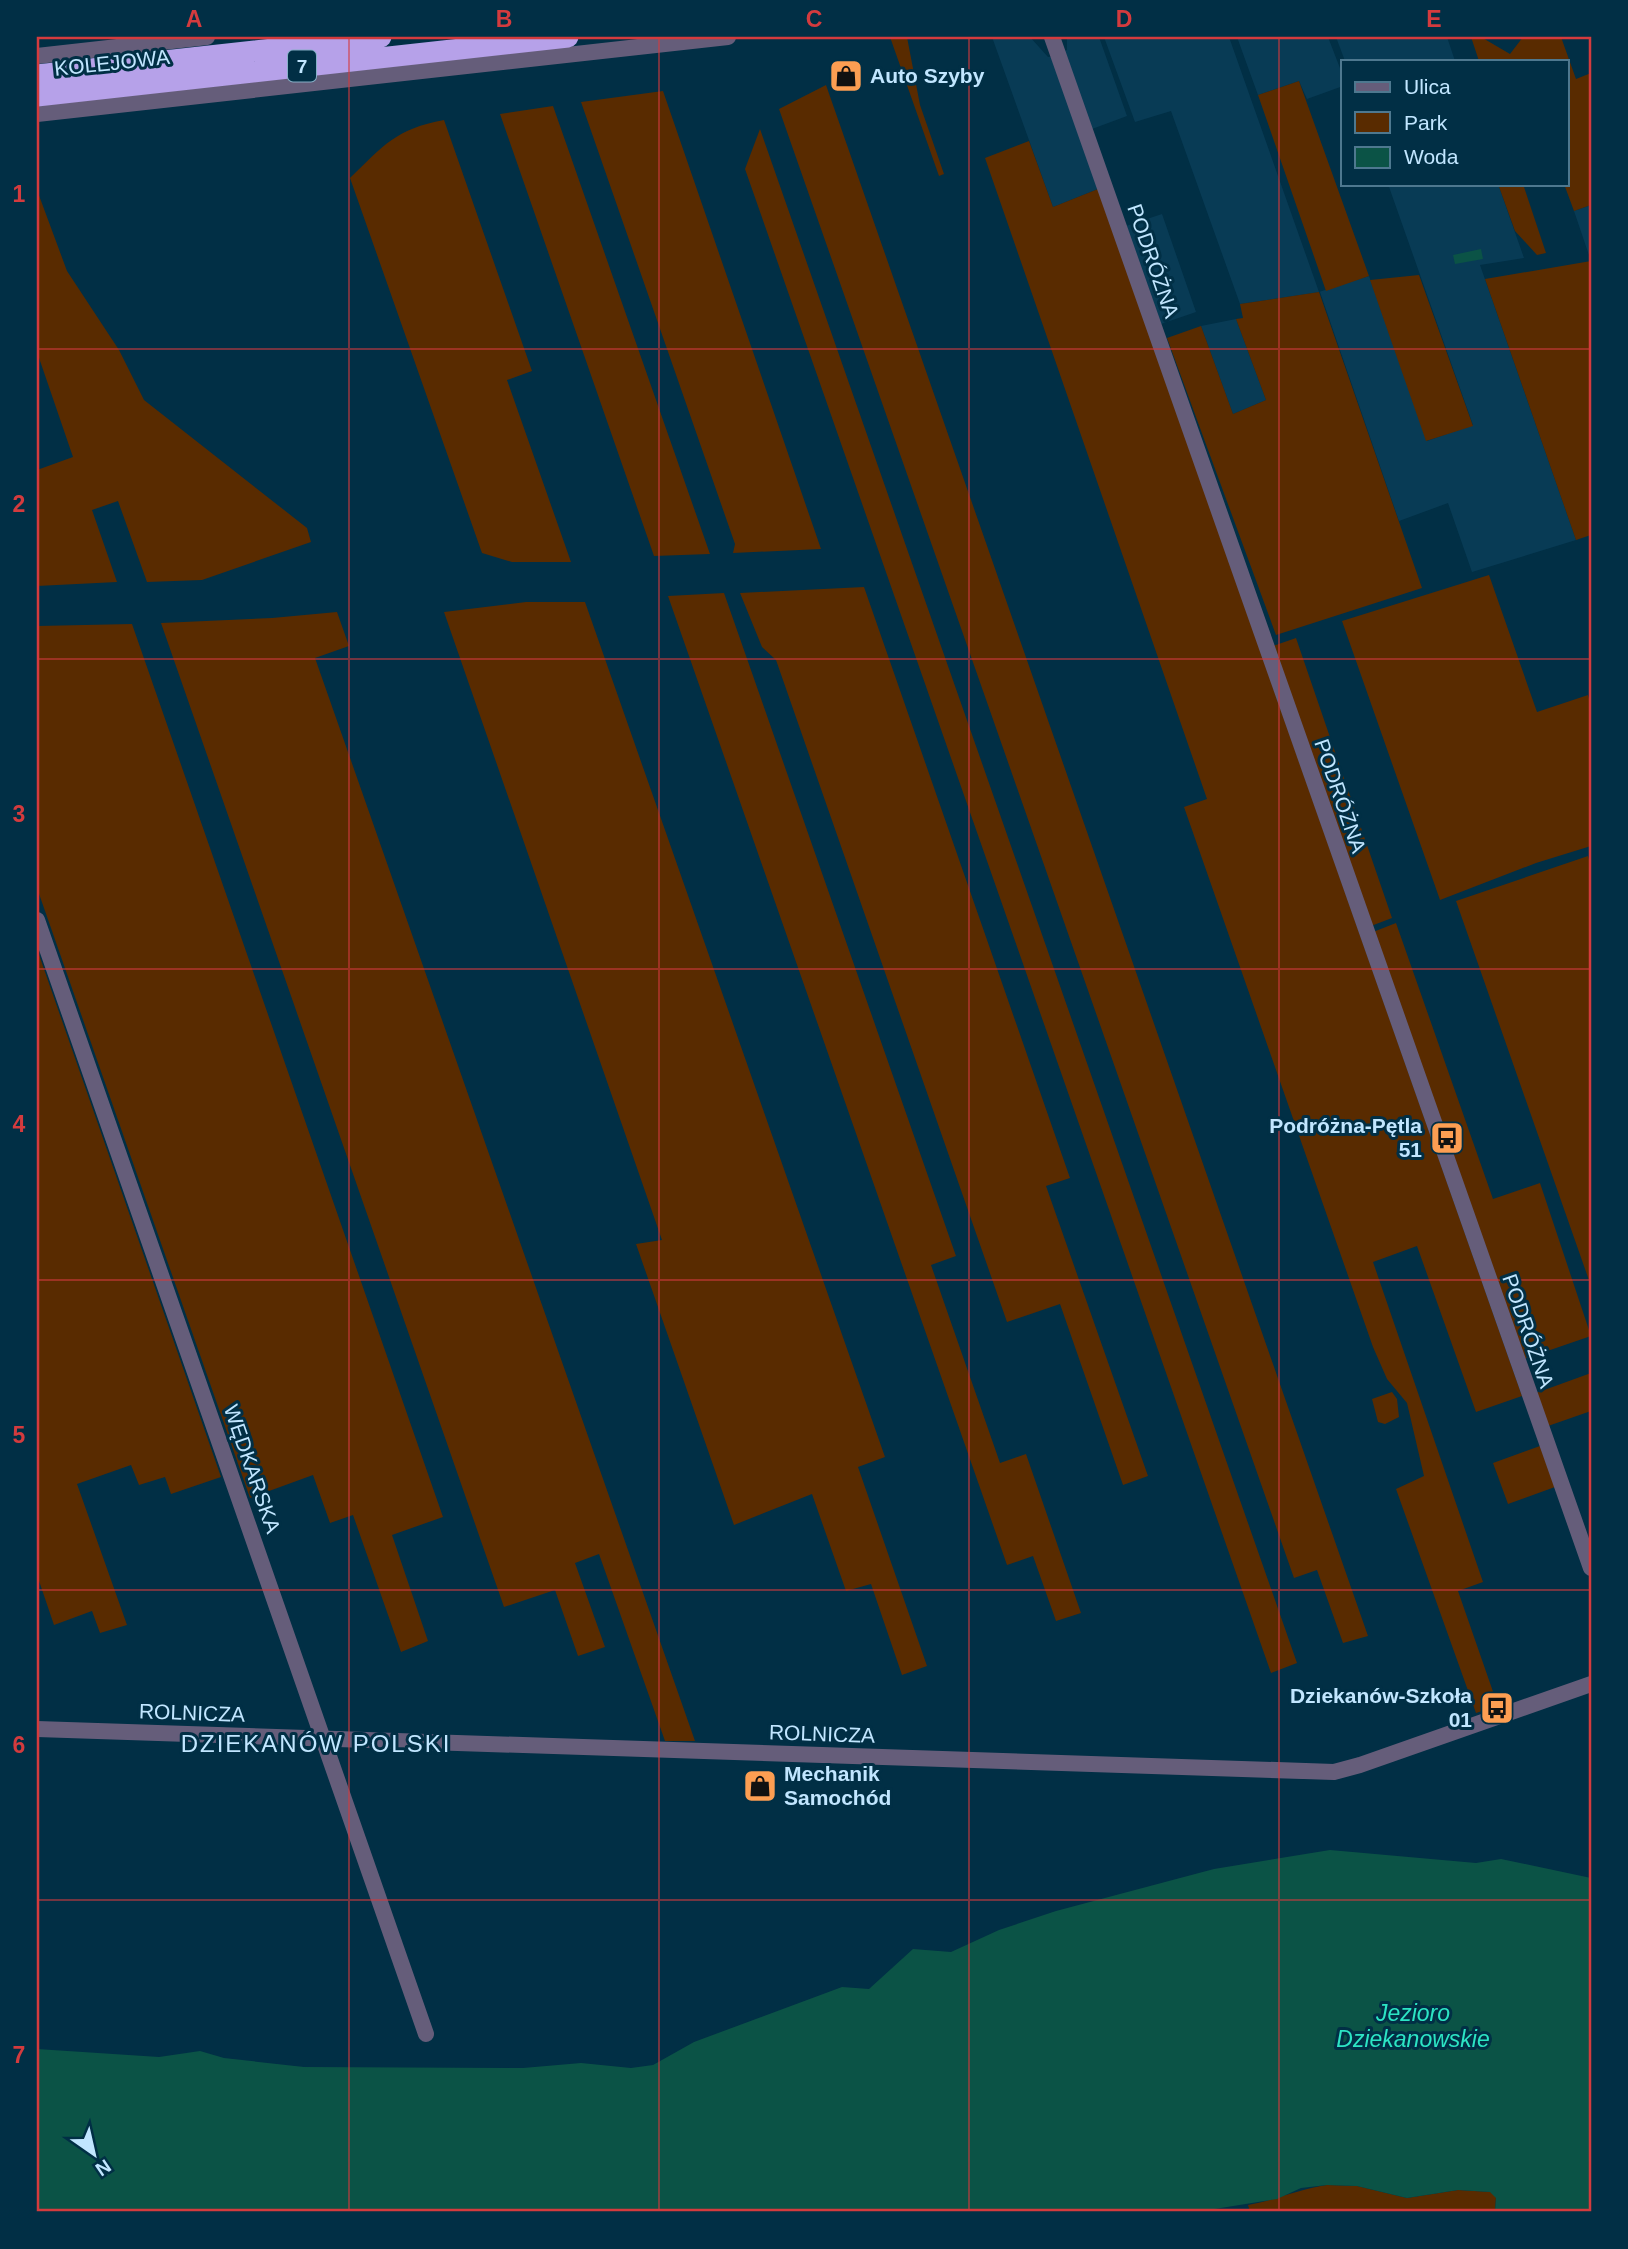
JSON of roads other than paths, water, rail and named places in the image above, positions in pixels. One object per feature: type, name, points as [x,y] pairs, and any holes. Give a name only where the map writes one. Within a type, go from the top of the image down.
[{"type":"highway","name":"KOLEJOWA","points":[[37,75],[380,37]]},
{"type":"highway","name":"KOLEJOWA","points":[[37,96],[568,37]]},
{"type":"street","points":[[37,56],[207,37]]},
{"type":"street","points":[[37,114],[728,37]]},
{"type":"street","name":"PODRÓŻNA","points":[[1052,37],[1591,1568]]},
{"type":"street","name":"WĘDKARSKA","points":[[37,920],[426,2034]]},
{"type":"street","name":"ROLNICZA","points":[[37,1729],[1334,1772],[1591,1684]]},
{"type":"water","points":[[1481,249],[1483,259],[1455,264],[1453,255]]},
{"type":"water","name":"Jezioro Dziekanowskie","points":[[1330,1850],[1476,1863],[1501,1859],[1591,1878],[1591,2212],[1495,2212],[1496,2198],[1490,2192],[1458,2190],[1407,2198],[1357,2186],[1327,2185],[1301,2188],[1277,2199],[1196,2212],[37,2210],[37,2049],[159,2057],[200,2051],[224,2058],[304,2067],[523,2068],[581,2063],[631,2068],[653,2065],[694,2042],[842,1987],[869,1989],[913,1949],[951,1952],[999,1930],[1056,1911],[1214,1869]]},
{"type":"place","name":"Auto Szyby","points":[[846,76]]},
{"type":"place","name":"Podróżna-Pętla 51","points":[[1447,1138]]},
{"type":"place","name":"Dziekanów-Szkoła 01","points":[[1497,1708]]},
{"type":"place","name":"Mechanik Samochód","points":[[760,1786]]},
{"type":"district","name":"DZIEKANÓW POLSKI","points":[[316,1744]]}]
